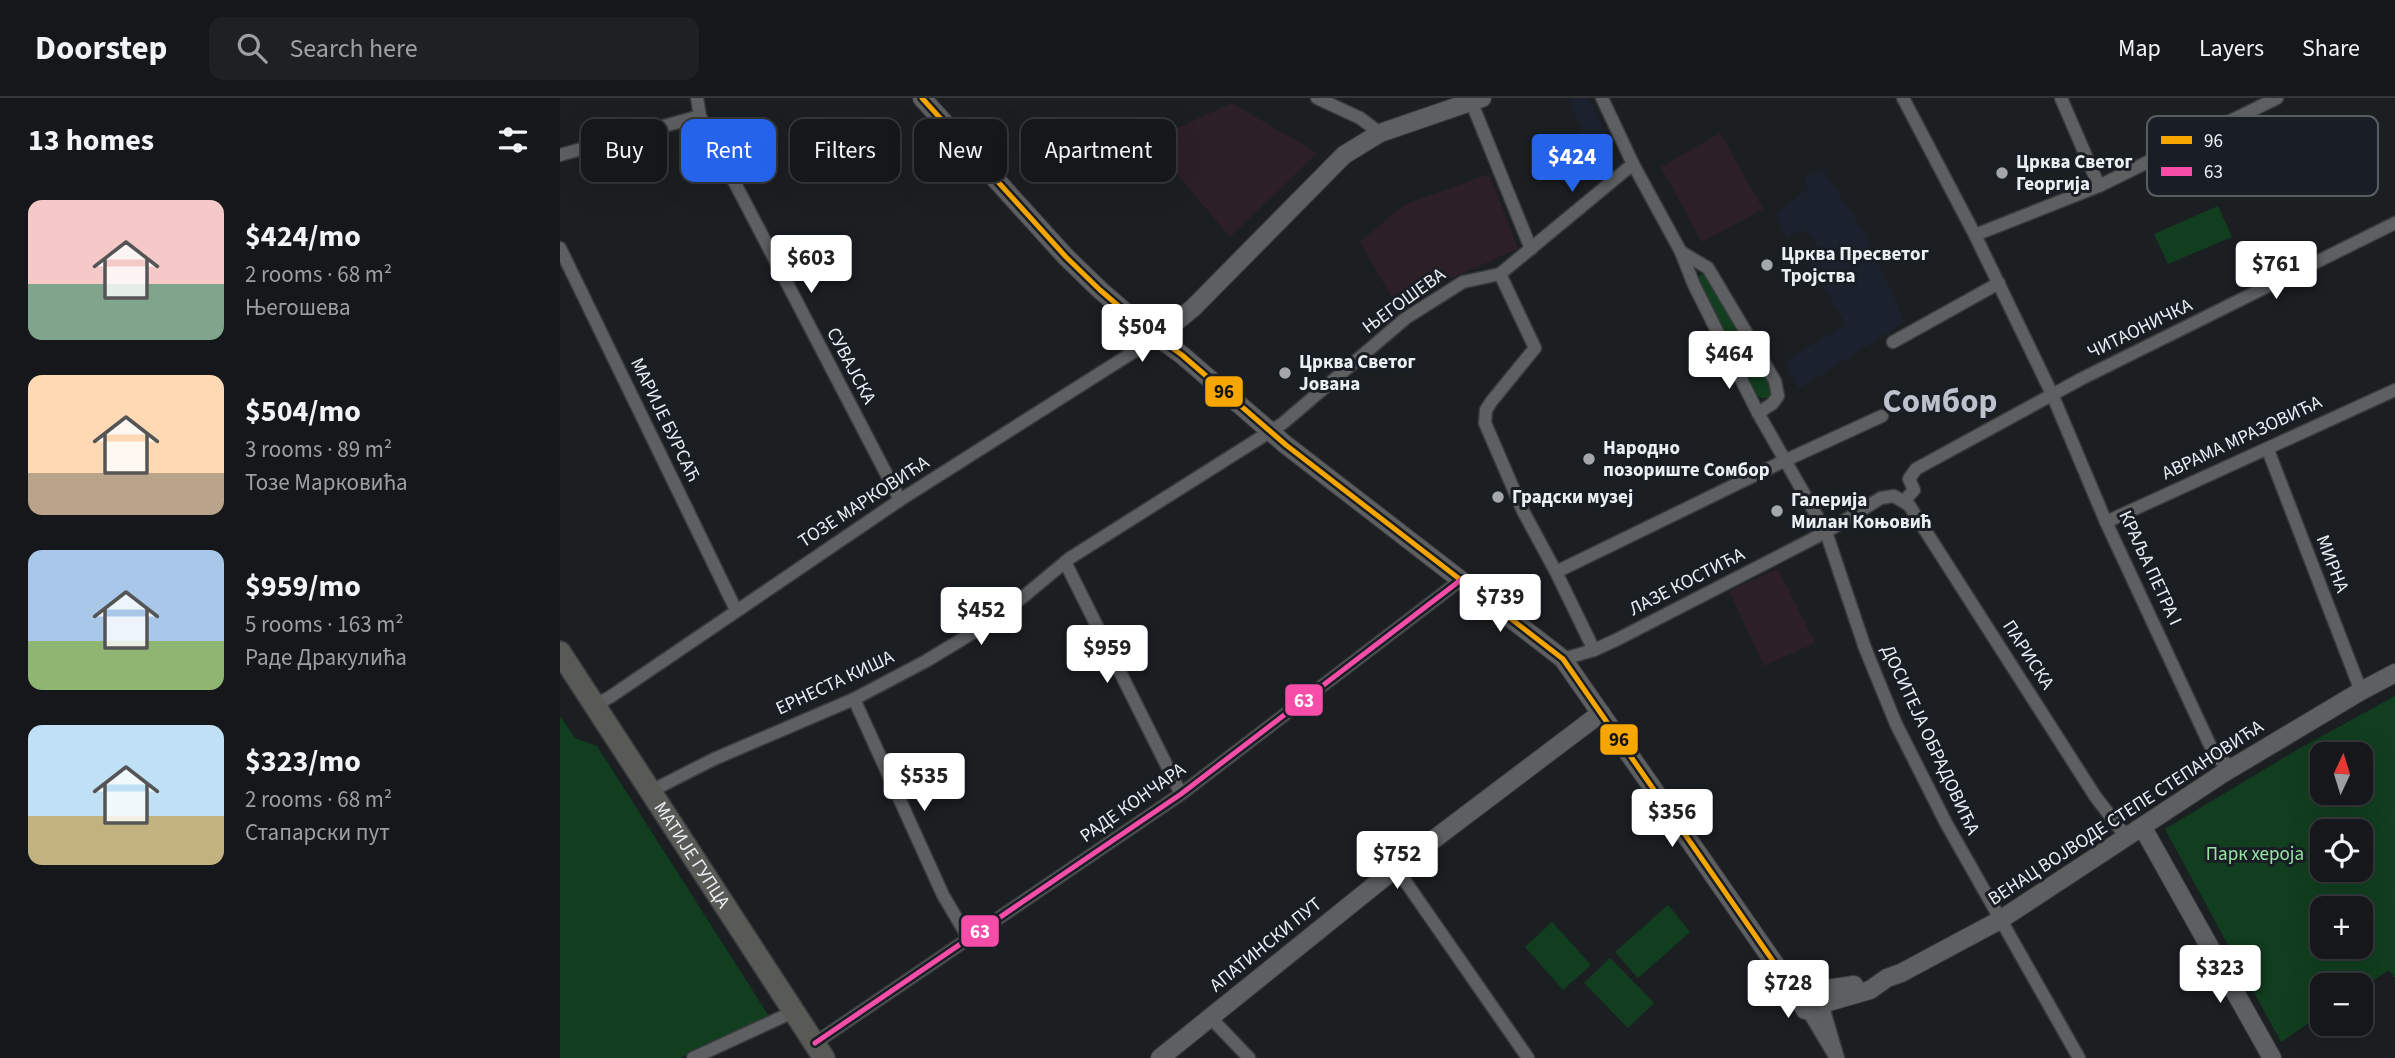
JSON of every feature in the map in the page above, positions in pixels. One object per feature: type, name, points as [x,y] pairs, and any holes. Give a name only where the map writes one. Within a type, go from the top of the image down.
[{"type":"main road","points":[[922,98],[1066,257],[1100,290],[1272,432],[1563,659],[1761,944],[1774,950],[1814,1000]]},
{"type":"main road","points":[[1157,337],[1194,308],[1344,155],[1380,133],[1476,100]]},
{"type":"main road","name":"МАТИЈЕ ГУПЦА","points":[[560,652],[819,1051]]},
{"type":"main road","name":"ВЕНАЦ ВОЈВОДЕ СТЕПЕ СТЕПАНОВИЋА","points":[[1814,1000],[1868,982],[1878,984],[2000,920],[2210,782],[2395,673]]},
{"type":"main road","name":"АПАТИНСКИ ПУТ","points":[[1160,1058],[1396,868],[1601,713]]},
{"type":"main road","points":[[2143,828],[2273,1058]]},
{"type":"street","name":"СУВАЈСКА","points":[[697,98],[700,116],[900,500]]},
{"type":"street","points":[[1318,98],[1360,118],[1380,133]]},
{"type":"street","name":"ДОСИТЕЈА ОБРАДОВИЋА","points":[[1602,98],[1633,164],[1681,252],[1758,413],[1826,531],[1865,648],[1896,724],[1946,823],[2079,1058]]},
{"type":"street","points":[[1903,98],[1975,235],[2099,186],[2147,162]]},
{"type":"street","points":[[2061,98],[2099,186]]},
{"type":"street","points":[[2241,116],[2277,98]]},
{"type":"street","points":[[1476,100],[1531,249]]},
{"type":"street","points":[[560,155],[700,116]]},
{"type":"street","name":"ЊЕГОШЕВА","points":[[1272,432],[1406,318],[1464,282],[1500,274],[1633,164]]},
{"type":"street","name":"ЧИТАОНИЧКА","points":[[2052,394],[2395,223]]},
{"type":"street","name":"КРАЉА ПЕТРА I","points":[[1975,235],[2052,394],[2106,522],[2216,758]]},
{"type":"street","name":"МАРИЈЕ БУРСАЋ","points":[[560,248],[736,610]]},
{"type":"street","points":[[1681,252],[1708,268],[1775,381],[1778,396],[1772,404],[1758,413]]},
{"type":"street","points":[[1500,274],[1535,348],[1491,402],[1486,410],[1485,423],[1523,511],[1594,650]]},
{"type":"street","points":[[1893,342],[1999,283]]},
{"type":"street","name":"ТОЗЕ МАРКОВИЋА","points":[[595,705],[900,500],[1157,337]]},
{"type":"street","name":"АВРАМА МРАЗОВИЋА","points":[[2106,522],[2395,390]]},
{"type":"street","points":[[1899,499],[1914,490],[1909,480],[1916,468],[2052,394]]},
{"type":"street","points":[[1556,572],[1882,416]]},
{"type":"street","name":"ЕРНЕСТА КИША","points":[[651,791],[714,759],[854,699],[969,635],[1023,597],[1065,562],[1272,432]]},
{"type":"street","name":"МИРНА","points":[[2268,450],[2361,691]]},
{"type":"street","name":"ЛАЗЕ КОСТИЋА","points":[[1563,659],[1594,650],[1826,531],[1881,498],[1899,499]]},
{"type":"street","name":"ПАРИСКА","points":[[1899,499],[2095,796],[2127,838]]},
{"type":"street","points":[[1065,562],[1181,794]]},
{"type":"street","name":"РАДЕ КОНЧАРА","points":[[819,1051],[969,939],[1181,794],[1462,579]]},
{"type":"street","points":[[854,699],[943,895],[969,939]]},
{"type":"street","points":[[2210,782],[2216,758],[2234,767]]},
{"type":"street","points":[[1396,868],[1528,1058]]},
{"type":"street","points":[[1814,1000],[1837,1058]]},
{"type":"street","points":[[693,1058],[793,1012]]},
{"type":"street","points":[[1210,1017],[1249,1058]]},
{"type":"shaded area","points":[[1568,98],[1589,98],[1621,167],[1588,182],[1571,142],[1584,136]]},
{"type":"shaded area","points":[[1232,103],[1317,153],[1230,237],[1176,173],[1176,129]]},
{"type":"shaded area","points":[[1720,133],[1763,209],[1702,242],[1661,167]]},
{"type":"shaded area","points":[[1823,169],[1866,235],[1905,322],[1799,389],[1785,361],[1846,324],[1809,263],[1807,257],[1816,251],[1816,241],[1802,230],[1787,238],[1775,213],[1808,189],[1805,177]]},
{"type":"shaded area","points":[[1489,174],[1518,249],[1445,281],[1401,313],[1360,242],[1404,205]]},
{"type":"shaded area","points":[[1778,569],[1815,643],[1764,666],[1729,591]]},
{"type":"green space","points":[[2218,206],[2232,237],[2168,264],[2154,234]]},
{"type":"green space","points":[[1701,274],[1706,274],[1773,383],[1773,394],[1770,398],[1753,394],[1698,279]]},
{"type":"green space","name":"Парк хероја","points":[[2395,696],[2395,978],[2389,970],[2373,981],[2373,973],[2310,973],[2310,1022],[2281,1042],[2165,829],[2310,743],[2310,805],[2373,805],[2373,742],[2311,742]]},
{"type":"green space","points":[[560,716],[575,738],[597,746],[770,1018],[680,1058],[560,1058]]},
{"type":"green space","points":[[1668,905],[1690,932],[1638,978],[1615,952]]},
{"type":"green space","points":[[1552,922],[1591,965],[1563,990],[1525,947]]},
{"type":"green space","points":[[1610,958],[1654,1003],[1628,1028],[1584,983]]},
{"type":"transit line","name":"96","points":[[922,98],[1066,257],[1100,290],[1143,327],[1182,355],[1286,445],[1563,659],[1800,1000]]},
{"type":"transit line","name":"63","points":[[815,1043],[1181,794],[1462,579]]},
{"type":"place","name":"Црква Светог Георгија","points":[[2002,173]]},
{"type":"place","name":"Црква Пресветог Тројства","points":[[1767,265]]},
{"type":"place","name":"Црква Светог Јована","points":[[1285,373]]},
{"type":"place","name":"Народно позориште Сомбор","points":[[1589,459]]},
{"type":"place","name":"Градски музеј","points":[[1498,497]]},
{"type":"place","name":"Галерија Милан Коњовић","points":[[1777,511]]},
{"type":"district","name":"Сомбор","points":[[1940,401]]}]
